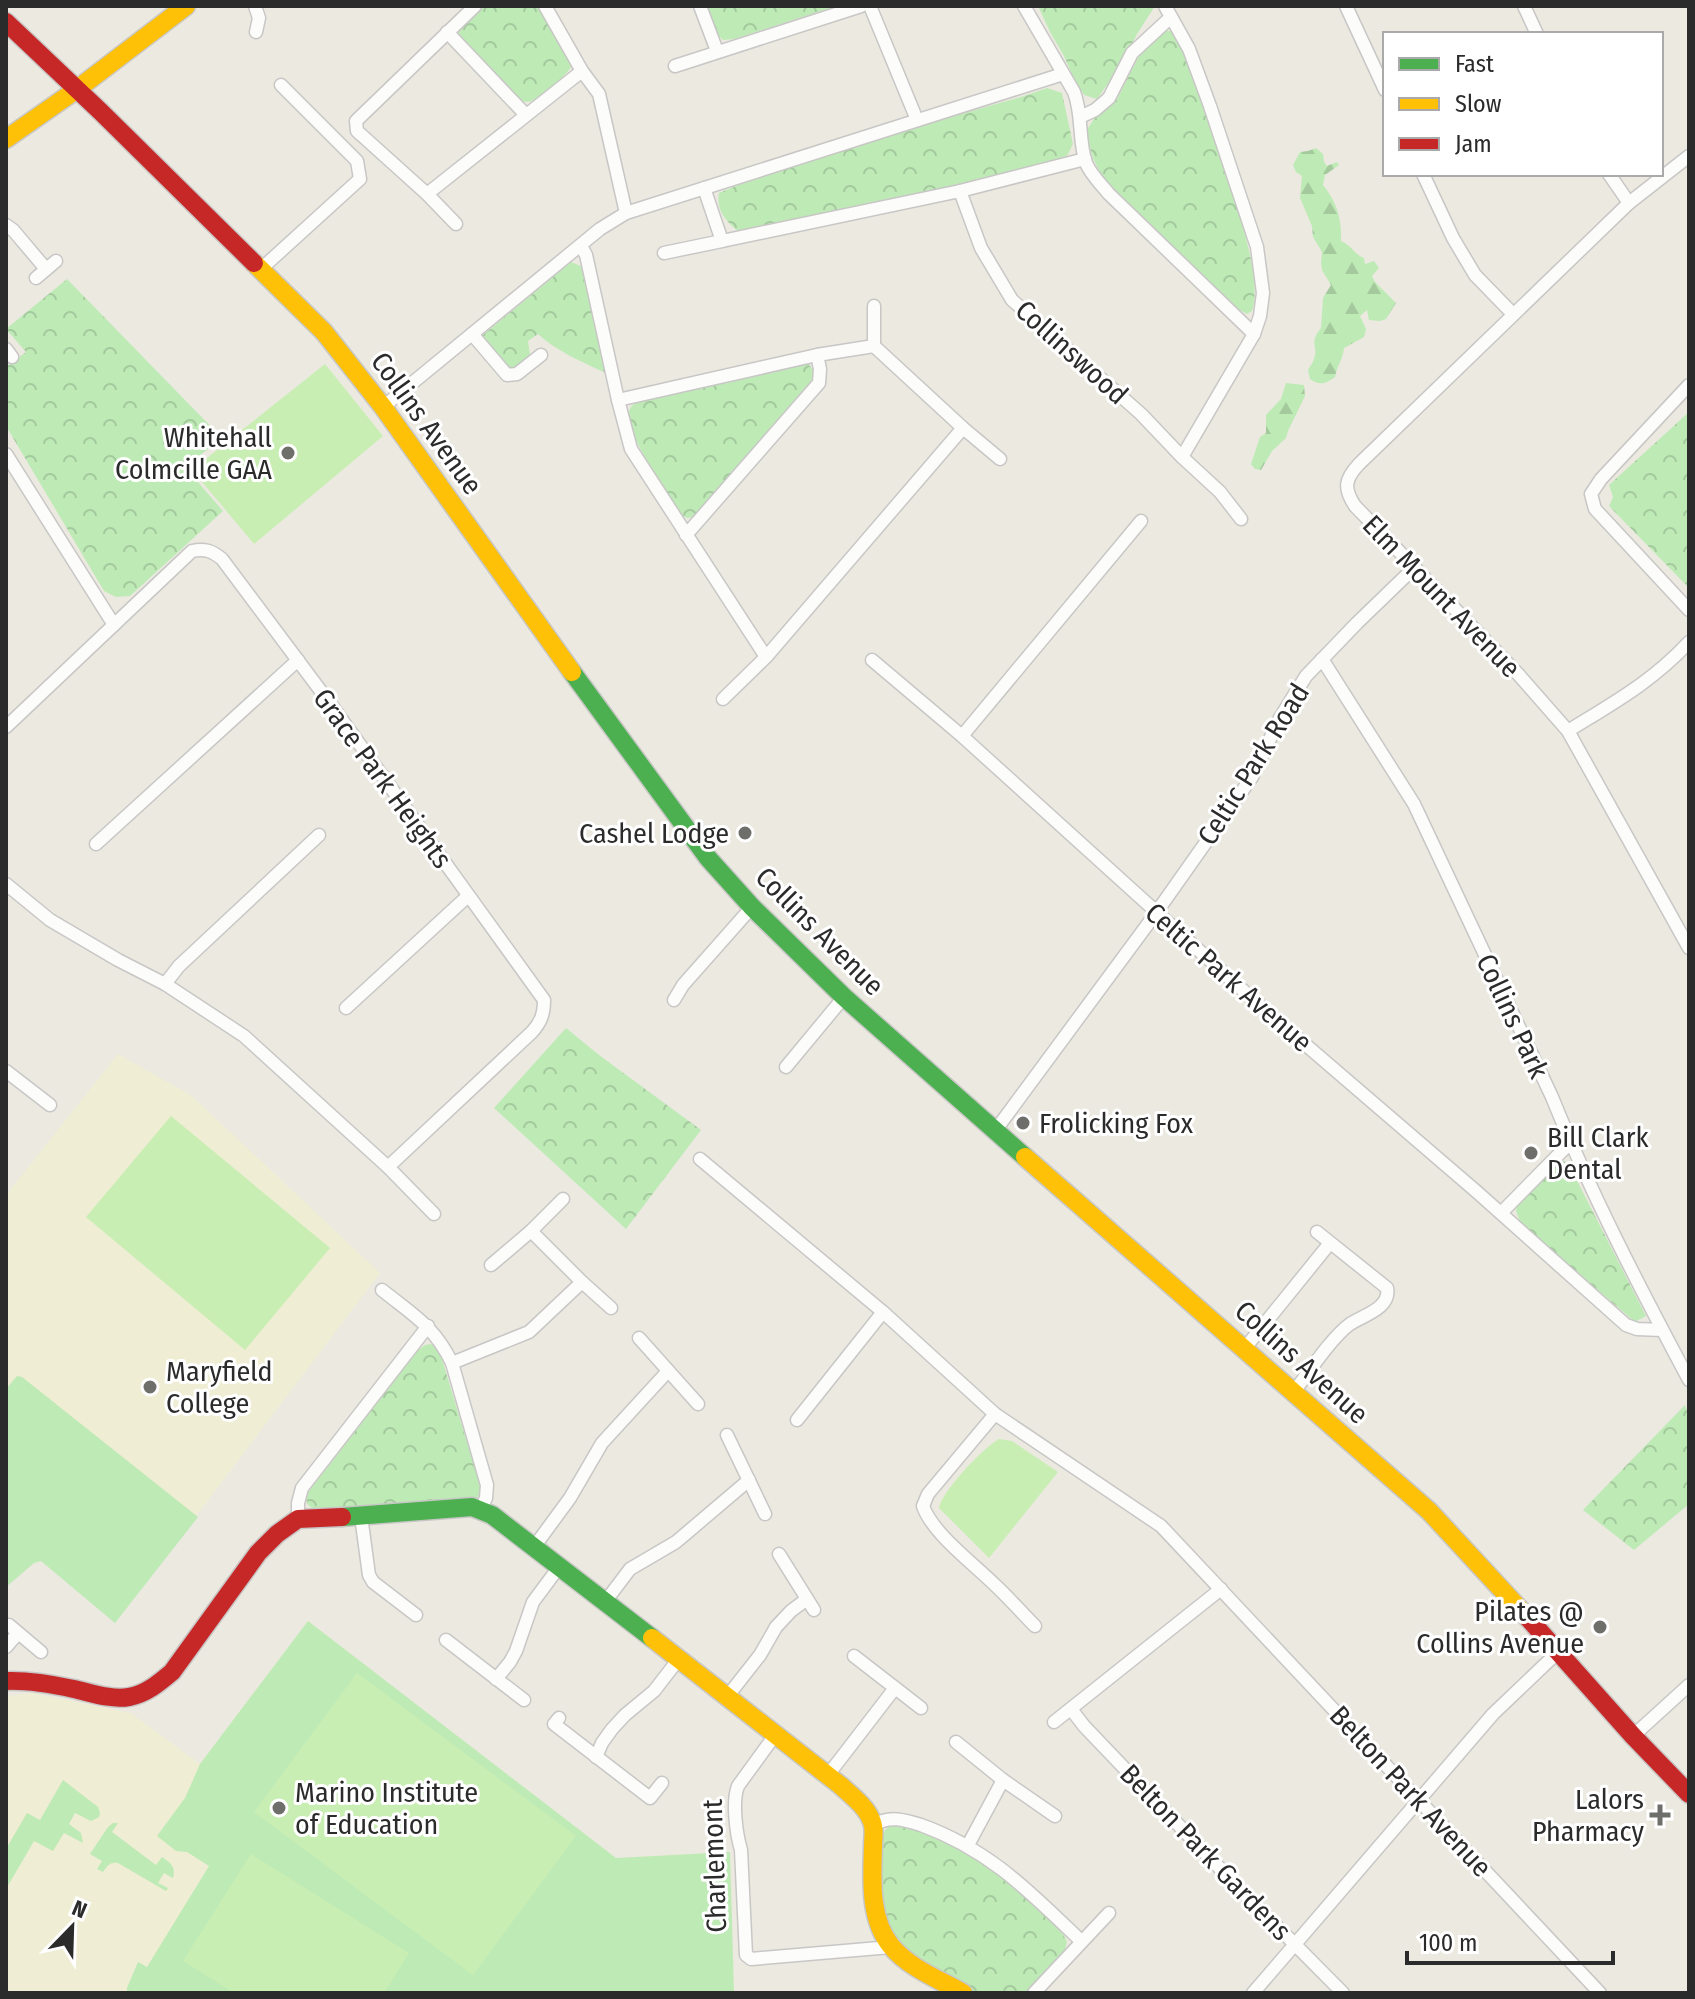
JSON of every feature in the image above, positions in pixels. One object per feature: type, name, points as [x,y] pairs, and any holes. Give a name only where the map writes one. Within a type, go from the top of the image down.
[{"type":"main road","points":[[6,139],[186,6]]},
{"type":"main road","name":"Collins Avenue","points":[[6,22],[324,332],[383,407],[670,808],[708,858],[752,907],[844,997],[1429,1511],[1689,1794]]},
{"type":"main road","points":[[6,1681],[26,1680],[118,1699],[142,1694],[157,1687],[172,1672],[273,1537],[298,1519],[462,1506],[481,1509],[605,1602],[855,1799],[874,1825],[873,1878],[881,1931],[891,1947],[963,1993]]},
{"type":"street","points":[[255,6],[259,18],[256,32]]},
{"type":"street","points":[[456,224],[357,131],[356,121],[475,6]]},
{"type":"street","points":[[545,6],[582,71],[599,94],[626,213]]},
{"type":"street","points":[[700,6],[717,51]]},
{"type":"street","points":[[675,66],[861,6]]},
{"type":"street","points":[[870,6],[917,120]]},
{"type":"street","points":[[1024,6],[1078,102],[1085,159],[1091,172],[1109,194],[1254,334]]},
{"type":"street","points":[[1346,6],[1383,86]]},
{"type":"street","points":[[1524,6],[1536,32]]},
{"type":"street","points":[[1080,117],[1109,98],[1132,53],[1168,11],[1189,49],[1257,247],[1263,293],[1254,334],[1182,457]]},
{"type":"street","points":[[447,32],[526,115]]},
{"type":"street","points":[[427,194],[582,71]]},
{"type":"street","points":[[383,407],[600,229],[626,213],[1063,74]]},
{"type":"street","points":[[261,269],[360,179],[357,161],[281,85]]},
{"type":"street","name":"Elm Mount Avenue","points":[[1689,156],[1629,203],[1350,474],[1347,482],[1355,506],[1518,674],[1568,731],[1689,948]]},
{"type":"street","points":[[664,253],[960,191],[1085,159]]},
{"type":"street","points":[[1424,176],[1453,238],[1475,275],[1513,314]]},
{"type":"street","points":[[1610,176],[1629,203]]},
{"type":"street","points":[[704,188],[722,241]]},
{"type":"street","name":"Collinswood","points":[[960,191],[981,248],[1012,300],[1141,414],[1220,492],[1241,519]]},
{"type":"street","points":[[6,225],[46,270]]},
{"type":"street","points":[[581,246],[586,255],[631,449],[766,657]]},
{"type":"street","points":[[874,306],[874,346],[1000,459]]},
{"type":"street","points":[[472,334],[507,375],[517,374],[541,355]]},
{"type":"street","points":[[618,400],[817,355],[874,346]]},
{"type":"street","points":[[686,535],[819,383],[817,355]]},
{"type":"street","points":[[1689,385],[1601,479],[1591,494],[1595,509],[1689,610]]},
{"type":"street","points":[[723,699],[766,657],[963,428]]},
{"type":"street","points":[[6,454],[114,625]]},
{"type":"street","points":[[962,736],[1141,521]]},
{"type":"street","name":"Grace Park Heights","points":[[6,727],[192,551],[201,549],[222,559],[544,1000],[540,1023],[532,1032],[388,1167]]},
{"type":"street","name":"Celtic Park Road","points":[[995,1131],[1252,777],[1280,718],[1306,676],[1415,567]]},
{"type":"street","points":[[1568,731],[1645,683],[1689,642]]},
{"type":"street","name":"Collins Park","points":[[1322,659],[1414,804],[1552,1097],[1570,1143],[1689,1380]]},
{"type":"street","name":"Grace Park Heights","points":[[96,844],[298,660]]},
{"type":"street","name":"Celtic Park Avenue","points":[[872,660],[962,736],[1156,913],[1626,1325],[1637,1329],[1662,1330]]},
{"type":"street","points":[[165,984],[179,966],[319,835]]},
{"type":"street","points":[[6,884],[50,920],[165,984],[244,1036],[388,1167],[434,1214]]},
{"type":"street","name":"Grace Park Heights","points":[[346,1008],[468,896]]},
{"type":"street","points":[[674,1000],[683,985],[752,907]]},
{"type":"street","points":[[786,1067],[844,997]]},
{"type":"street","points":[[6,1071],[50,1105]]},
{"type":"street","points":[[1501,1213],[1570,1143]]},
{"type":"street","name":"Belton Park Avenue","points":[[700,1159],[883,1312],[995,1414],[1156,1521],[1600,1993]]},
{"type":"street","points":[[491,1265],[563,1199]]},
{"type":"street","points":[[531,1231],[611,1308]]},
{"type":"street","points":[[1294,1392],[1348,1326],[1387,1300],[1387,1288],[1317,1232]]},
{"type":"street","points":[[1245,1348],[1330,1243]]},
{"type":"street","points":[[452,1363],[529,1332],[582,1282]]},
{"type":"street","points":[[382,1290],[428,1326],[452,1363],[487,1485],[481,1509]]},
{"type":"street","points":[[797,1420],[883,1312]]},
{"type":"street","points":[[298,1519],[302,1488],[428,1326]]},
{"type":"street","points":[[639,1338],[698,1404]]},
{"type":"street","points":[[534,1547],[570,1498],[602,1443],[668,1371]]},
{"type":"street","points":[[995,1414],[928,1494],[923,1506],[927,1517],[952,1545],[1035,1626]]},
{"type":"street","points":[[727,1435],[765,1514]]},
{"type":"street","points":[[605,1602],[630,1569],[676,1542],[749,1480]]},
{"type":"street","points":[[361,1516],[369,1575],[373,1582],[403,1598],[416,1615]]},
{"type":"street","points":[[727,1697],[760,1655],[776,1627],[791,1611],[811,1604],[779,1554]]},
{"type":"street","points":[[496,1679],[516,1651],[533,1602],[559,1567]]},
{"type":"street","points":[[1054,1722],[1221,1589]]},
{"type":"street","points":[[6,1647],[13,1629],[41,1652]]},
{"type":"street","points":[[446,1640],[524,1700]]},
{"type":"street","points":[[1253,1993],[1493,1714],[1558,1652]]},
{"type":"street","points":[[854,1656],[921,1708]]},
{"type":"street","points":[[596,1757],[612,1729],[654,1691],[678,1660]]},
{"type":"street","points":[[1633,1736],[1689,1685]]},
{"type":"street","points":[[828,1775],[895,1688]]},
{"type":"street","name":"Belton Park Gardens","points":[[1071,1709],[1343,1993]]},
{"type":"street","name":"Charlemont","points":[[559,1718],[554,1724],[650,1798],[662,1783]]},
{"type":"street","name":"Charlemont","points":[[775,1735],[735,1793],[746,1955],[751,1959],[891,1947]]},
{"type":"street","points":[[956,1742],[1055,1816]]},
{"type":"street","points":[[968,1845],[1003,1780]]},
{"type":"street","points":[[874,1825],[891,1818],[910,1822],[968,1845],[1005,1871],[1081,1941]]},
{"type":"street","points":[[1034,1993],[1109,1913]]},
{"type":"shaded area","name":"Maryfield College","points":[[118,1054],[192,1096],[380,1273],[116,1622],[41,1559],[29,1562],[6,1583],[6,1195]]},
{"type":"shaded area","name":"Marino Institute of Education","points":[[308,1621],[616,1858],[730,1852],[734,1993],[6,1993],[6,1696],[32,1693],[131,1713],[200,1764]]},
{"type":"green space","points":[[482,6],[539,6],[573,64],[570,69],[538,98],[526,102],[520,100],[457,38],[463,24]]},
{"type":"green space","points":[[706,6],[837,6],[723,40]]},
{"type":"green space","points":[[1038,6],[1155,6],[1122,64],[1097,99],[1084,95],[1075,81]]},
{"type":"green space","points":[[1163,31],[1172,31],[1182,50],[1239,214],[1253,270],[1255,293],[1252,311],[1247,314],[1234,307],[1104,181],[1093,158],[1088,128],[1117,99],[1139,56]]},
{"type":"green space","points":[[1047,88],[1062,93],[1073,144],[1067,156],[1005,174],[739,232],[726,220],[721,210],[719,193],[738,185],[895,133]]},
{"type":"green space","points":[[1316,148],[1323,154],[1327,166],[1337,162],[1339,165],[1325,175],[1323,185],[1338,212],[1341,241],[1364,258],[1365,264],[1374,261],[1379,268],[1372,276],[1375,282],[1396,303],[1386,319],[1369,320],[1367,310],[1360,316],[1366,329],[1364,337],[1344,348],[1335,377],[1322,383],[1310,379],[1308,370],[1315,355],[1315,338],[1321,328],[1323,298],[1331,285],[1322,270],[1322,252],[1313,237],[1312,226],[1300,198],[1302,176],[1293,165],[1300,152]]},
{"type":"green space","points":[[571,262],[583,267],[606,373],[579,361],[538,334],[528,341],[531,361],[510,371],[483,342],[483,335]]},
{"type":"green space","points":[[67,279],[222,438],[185,467],[223,511],[130,596],[116,597],[104,591],[6,426],[6,367],[26,352],[6,329]]},
{"type":"green space","name":"Whitehall Colmcille GAA","points":[[325,364],[383,436],[254,544],[192,470]]},
{"type":"green space","points":[[808,364],[815,371],[811,381],[695,517],[687,518],[681,514],[634,435],[630,423],[631,407],[637,402]]},
{"type":"green space","points":[[1286,383],[1304,385],[1305,396],[1286,438],[1272,451],[1261,470],[1255,469],[1251,464],[1260,437],[1266,433],[1266,415],[1281,399]]},
{"type":"green space","points":[[1689,412],[1689,588],[1609,506],[1613,497],[1609,485]]},
{"type":"green space","points":[[566,1028],[701,1130],[626,1229],[494,1108]]},
{"type":"green space","points":[[171,1116],[330,1248],[245,1350],[86,1217]]},
{"type":"green space","points":[[1558,1161],[1569,1165],[1646,1316],[1635,1322],[1521,1224],[1516,1211],[1519,1198]]},
{"type":"green space","points":[[431,1344],[441,1356],[480,1485],[480,1494],[477,1498],[313,1509],[307,1504],[309,1491],[417,1351]]},
{"type":"green space","points":[[17,1376],[198,1517],[115,1623],[41,1561],[34,1563],[6,1587],[6,1389]]},
{"type":"green space","points":[[1685,1405],[1689,1417],[1689,1504],[1634,1550],[1583,1510]]},
{"type":"green space","points":[[999,1439],[1012,1441],[1058,1472],[989,1558],[939,1508],[964,1470]]},
{"type":"green space","name":"Marino Institute of Education","points":[[308,1621],[616,1858],[730,1852],[734,1993],[127,1993],[138,1962],[147,1967],[209,1866],[187,1852],[176,1851],[157,1836],[185,1798],[200,1764]]},
{"type":"green space","points":[[357,1673],[576,1836],[473,1975],[254,1812]]},
{"type":"green space","points":[[63,1780],[98,1807],[99,1817],[91,1821],[75,1813],[69,1824],[81,1833],[83,1843],[64,1833],[53,1851],[34,1841],[6,1889],[6,1849],[27,1813],[40,1820]]},
{"type":"green space","points":[[113,1823],[118,1823],[112,1832],[156,1865],[162,1857],[172,1866],[173,1878],[164,1873],[158,1883],[168,1888],[166,1891],[118,1863],[109,1864],[103,1872],[97,1869],[102,1861],[90,1854]]},
{"type":"green space","points":[[891,1825],[910,1828],[942,1840],[980,1862],[1015,1888],[1063,1934],[1067,1942],[1065,1950],[1026,1993],[976,1993],[926,1962],[900,1941],[887,1918],[882,1886],[880,1842]]},
{"type":"green space","points":[[251,1854],[409,1953],[384,1993],[234,1993],[183,1961]]},
{"type":"traffic: fast","points":[[572,672],[708,858],[752,907],[844,997],[1025,1157]]},
{"type":"traffic: fast","points":[[342,1517],[472,1507],[492,1515],[652,1638]]},
{"type":"traffic: slow","points":[[6,139],[186,6]]},
{"type":"traffic: slow","points":[[254,263],[324,332],[383,407],[572,672]]},
{"type":"traffic: slow","points":[[1025,1157],[1429,1511],[1528,1618]]},
{"type":"traffic: slow","points":[[652,1638],[863,1806],[873,1828],[873,1898],[884,1935],[907,1961],[963,1993]]},
{"type":"traffic: jam","points":[[6,22],[254,263]]},
{"type":"traffic: jam","points":[[6,1681],[48,1684],[115,1698],[147,1691],[172,1672],[258,1553],[277,1534],[298,1519],[342,1517]]},
{"type":"traffic: jam","points":[[1528,1618],[1689,1794]]},
{"type":"place","name":"Whitehall Colmcille GAA","points":[[288,453]]},
{"type":"place","name":"Cashel Lodge","points":[[745,833]]},
{"type":"place","name":"Frolicking Fox","points":[[1023,1123]]},
{"type":"place","name":"Bill Clark Dental","points":[[1531,1153]]},
{"type":"place","name":"Maryfield College","points":[[150,1387]]},
{"type":"place","name":"Pilates @ Collins Avenue","points":[[1600,1627]]},
{"type":"place","name":"Marino Institute of Education","points":[[279,1808]]},
{"type":"place","name":"Lalors Pharmacy","points":[[1660,1815]]}]
